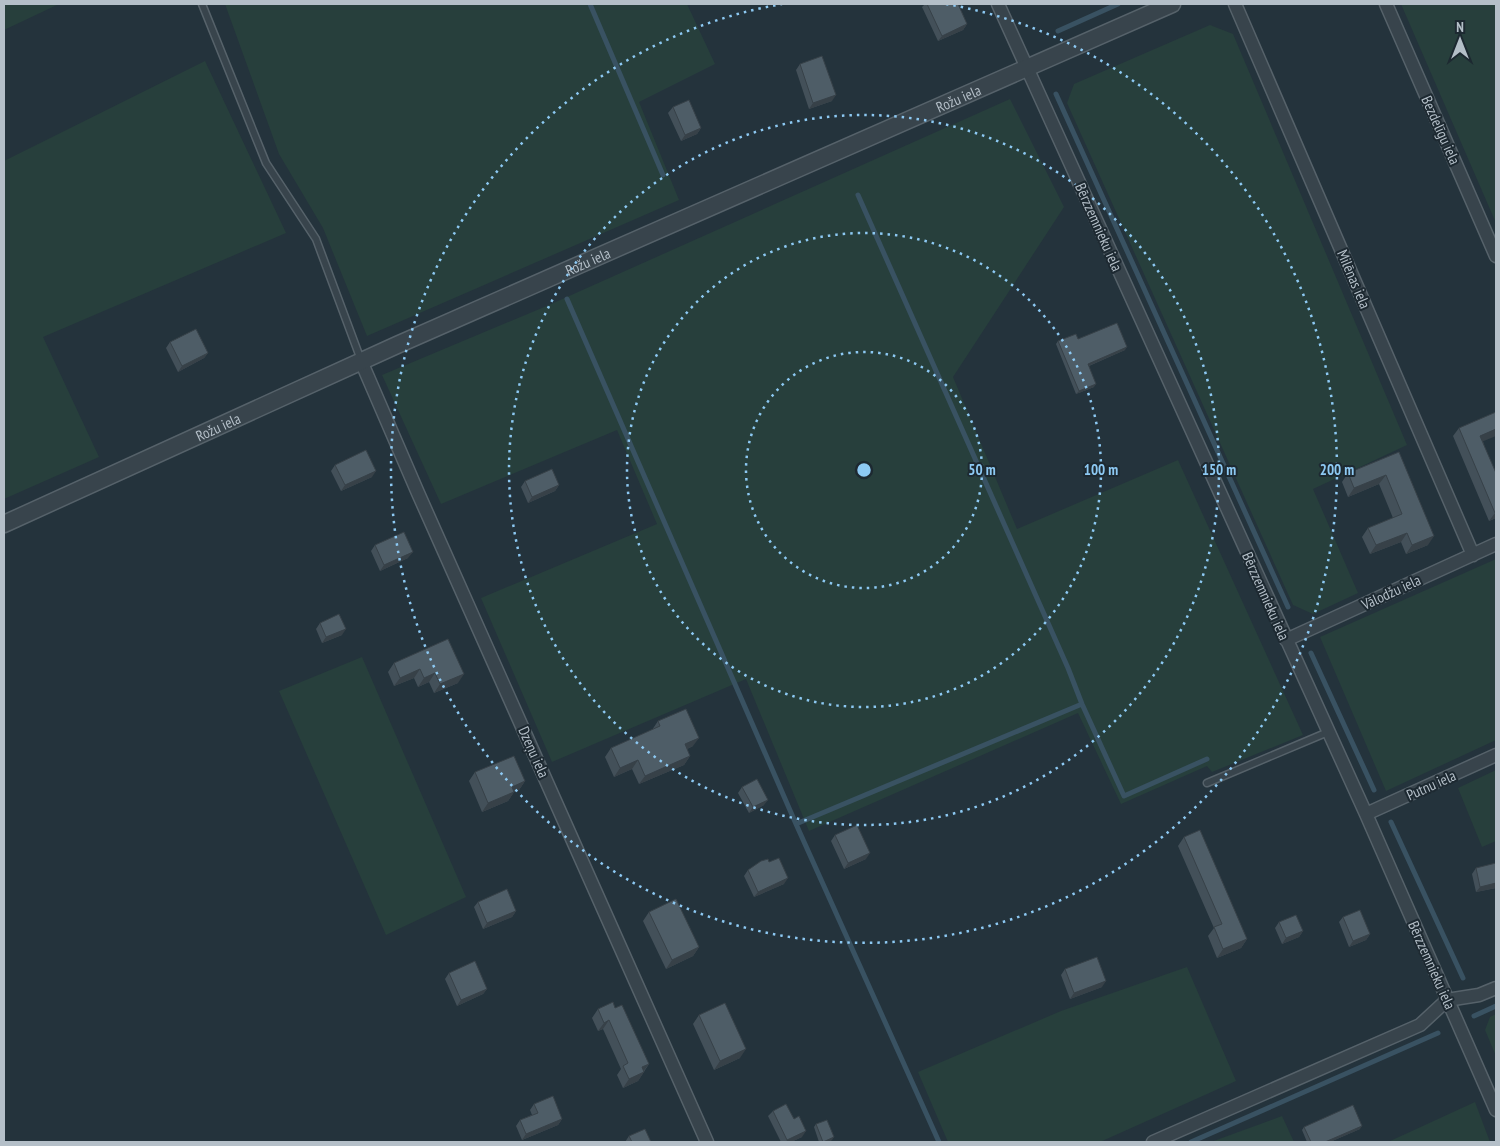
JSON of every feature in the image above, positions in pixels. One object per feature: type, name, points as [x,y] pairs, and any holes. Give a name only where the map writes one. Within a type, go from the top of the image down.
[{"type":"street","name":"Bērzzemnieku iela","points":[[998,4],[1366,814],[1496,1110]]},
{"type":"street","name":"Rožu iela","points":[[4,524],[361,361],[1030,75],[1172,4]]},
{"type":"street","name":"Milēnas iela","points":[[1235,4],[1473,555]]},
{"type":"street","name":"Bezdelīgu iela","points":[[1386,4],[1496,256]]},
{"type":"street","name":"Dzeņu iela","points":[[361,361],[707,1142]]},
{"type":"street","name":"Vālodžu iela","points":[[1286,640],[1496,544]]},
{"type":"street","name":"Putnu iela","points":[[1366,814],[1496,755]]},
{"type":"street","points":[[1153,1142],[1420,1024],[1447,1000],[1479,995],[1496,988]]},
{"type":"lane","points":[[202,4],[266,163],[316,239],[361,361]]},
{"type":"lane","points":[[1208,783],[1328,732]]},
{"type":"green space","points":[[4,4],[59,4],[4,30]]},
{"type":"green space","points":[[225,4],[687,4],[715,64],[639,102],[679,200],[367,336],[323,228],[279,154]]},
{"type":"green space","points":[[1401,4],[1496,4],[1496,223]]},
{"type":"green space","points":[[1210,25],[1233,34],[1407,445],[1313,489],[1358,593],[1313,614],[1293,605],[1067,103],[1074,84]]},
{"type":"green space","points":[[205,61],[286,233],[43,337],[99,457],[4,499],[4,161]]},
{"type":"green space","points":[[1010,99],[1064,207],[953,377],[1017,529],[1178,460],[1303,735],[1212,772],[1207,766],[1121,804],[1078,713],[809,831],[746,679],[552,762],[481,598],[657,524],[617,430],[441,504],[382,375],[549,305]]},
{"type":"green space","points":[[1496,559],[1496,740],[1386,791],[1320,637]]},
{"type":"green space","points":[[362,657],[466,897],[386,935],[279,691]]},
{"type":"green space","points":[[1496,770],[1496,841],[1482,847],[1458,788]]},
{"type":"green space","points":[[1187,967],[1236,1081],[1100,1142],[948,1142],[918,1072],[1061,1011]]},
{"type":"green space","points":[[1496,1014],[1496,1056],[1485,1030],[1490,1017]]},
{"type":"green space","points":[[1475,1102],[1490,1142],[1388,1142]]},
{"type":"green space","points":[[1282,1116],[1294,1142],[1211,1142]]},
{"type":"building","points":[[927,4],[958,4],[967,24],[942,36]]},
{"type":"building","points":[[822,56],[836,95],[813,103],[800,64]]},
{"type":"building","points":[[689,100],[701,128],[685,135],[673,107]]},
{"type":"building","points":[[1117,323],[1127,347],[1088,364],[1096,384],[1079,391],[1058,341],[1076,334],[1078,339]]},
{"type":"building","points":[[196,329],[208,353],[182,366],[170,342]]},
{"type":"building","points":[[1496,412],[1496,429],[1480,436],[1496,473],[1495,513],[1459,428]]},
{"type":"building","points":[[366,450],[376,471],[345,485],[335,465]]},
{"type":"building","points":[[1399,452],[1434,536],[1412,545],[1407,533],[1376,545],[1368,528],[1402,514],[1386,475],[1354,488],[1348,473]]},
{"type":"building","points":[[552,469],[559,485],[532,497],[525,481]]},
{"type":"building","points":[[404,532],[413,552],[384,565],[375,545]]},
{"type":"building","points":[[339,614],[346,629],[326,637],[320,623]]},
{"type":"building","points":[[448,639],[464,674],[440,684],[435,673],[424,678],[420,669],[400,678],[394,663]]},
{"type":"building","points":[[686,709],[699,738],[685,744],[690,756],[645,776],[638,760],[620,768],[611,748],[660,726],[658,721]]},
{"type":"building","points":[[514,756],[525,781],[512,787],[514,792],[488,803],[475,772]]},
{"type":"building","points":[[757,779],[768,800],[753,807],[742,787]]},
{"type":"building","points":[[857,825],[870,853],[848,863],[835,835]]},
{"type":"building","points":[[1200,830],[1247,939],[1223,949],[1214,927],[1222,924],[1184,837]]},
{"type":"building","points":[[779,858],[788,878],[758,892],[748,870],[761,861],[768,859],[769,862]]},
{"type":"building","points":[[1496,863],[1496,883],[1480,887],[1476,868]]},
{"type":"building","points":[[507,889],[516,911],[487,923],[478,902]]},
{"type":"building","points":[[676,899],[699,947],[672,960],[649,912]]},
{"type":"building","points":[[1360,910],[1370,934],[1353,941],[1343,917]]},
{"type":"building","points":[[1296,915],[1303,931],[1286,938],[1279,922]]},
{"type":"building","points":[[1097,957],[1106,981],[1074,993],[1065,969]]},
{"type":"building","points":[[475,961],[487,989],[461,1000],[449,973]]},
{"type":"building","points":[[613,1002],[615,1008],[622,1005],[649,1064],[642,1067],[644,1072],[629,1079],[623,1066],[628,1063],[609,1020],[604,1023],[598,1009]]},
{"type":"building","points":[[725,1003],[746,1049],[720,1061],[699,1015]]},
{"type":"building","points":[[553,1096],[562,1119],[526,1134],[520,1120],[538,1113],[534,1104]]},
{"type":"building","points":[[786,1104],[794,1119],[799,1116],[806,1131],[787,1140],[773,1111]]},
{"type":"building","points":[[1353,1105],[1362,1126],[1325,1142],[1311,1142],[1304,1127]]},
{"type":"building","points":[[827,1120],[834,1137],[823,1142],[816,1124]]},
{"type":"building","points":[[645,1129],[651,1142],[632,1142],[629,1136]]},
{"type":"waterway","points":[[590,4],[663,175]]},
{"type":"waterway","points":[[1058,31],[1118,4]]},
{"type":"waterway","points":[[1056,94],[1288,607]]},
{"type":"waterway","points":[[858,195],[1124,796],[1207,759]]},
{"type":"waterway","points":[[567,299],[796,824],[939,1142]]},
{"type":"waterway","points":[[1311,653],[1374,790]]},
{"type":"waterway","points":[[796,824],[1082,704]]},
{"type":"waterway","points":[[1391,822],[1463,978]]},
{"type":"waterway","points":[[1474,1016],[1496,1006]]},
{"type":"waterway","points":[[1191,1142],[1438,1033]]}]
